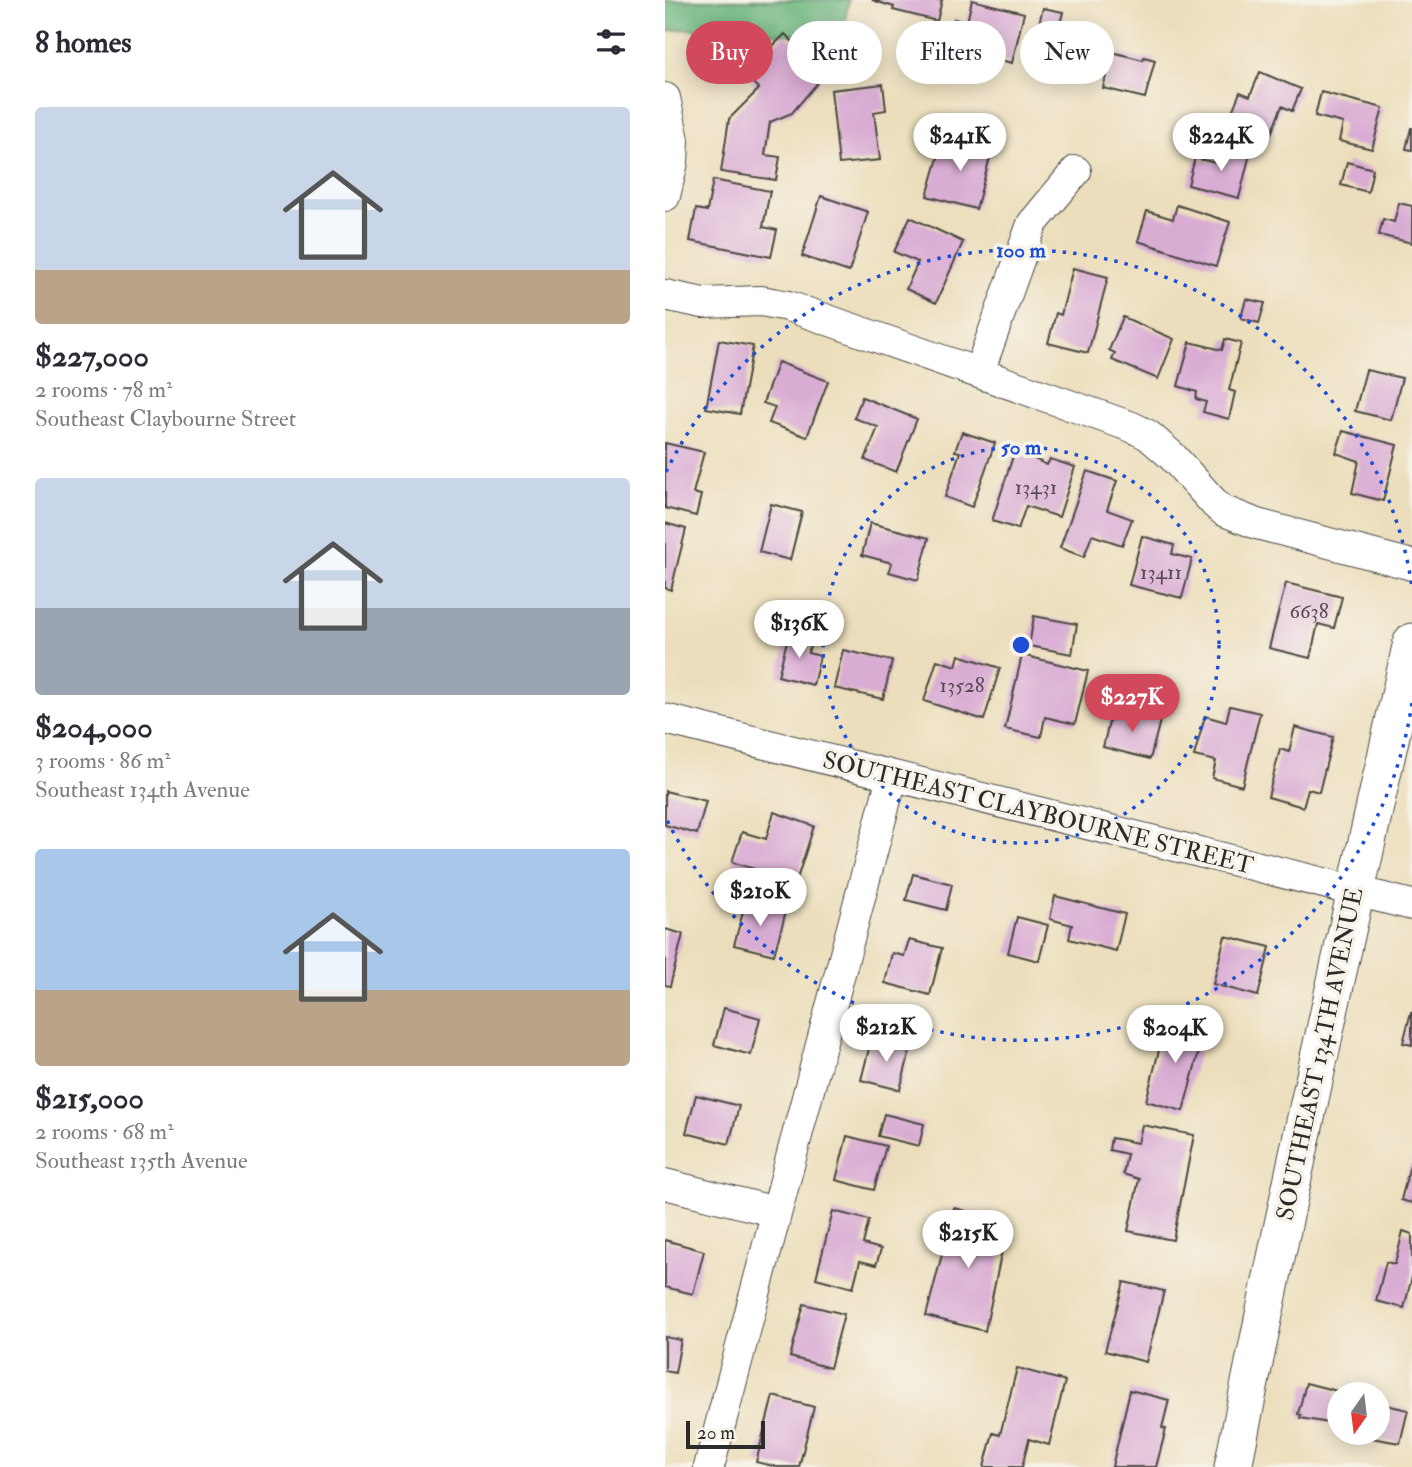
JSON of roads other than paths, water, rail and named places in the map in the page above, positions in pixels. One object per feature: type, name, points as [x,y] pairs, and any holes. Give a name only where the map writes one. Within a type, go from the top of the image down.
[{"type":"street","points":[[665,98],[674,140],[673,162],[665,196]]},
{"type":"street","points":[[979,372],[1032,224],[1076,171]]},
{"type":"street","points":[[665,295],[703,303],[761,301],[788,306],[979,372],[1148,435],[1172,456],[1224,511],[1257,524],[1412,565]]},
{"type":"street","name":"SOUTHEAST 134TH AVENUE","points":[[1233,1467],[1355,891],[1412,642]]},
{"type":"street","name":"SOUTHEAST CLAYBOURNE STREET","points":[[665,719],[1412,905]]},
{"type":"street","points":[[709,1467],[893,777]]},
{"type":"street","points":[[665,1184],[776,1212]]}]
